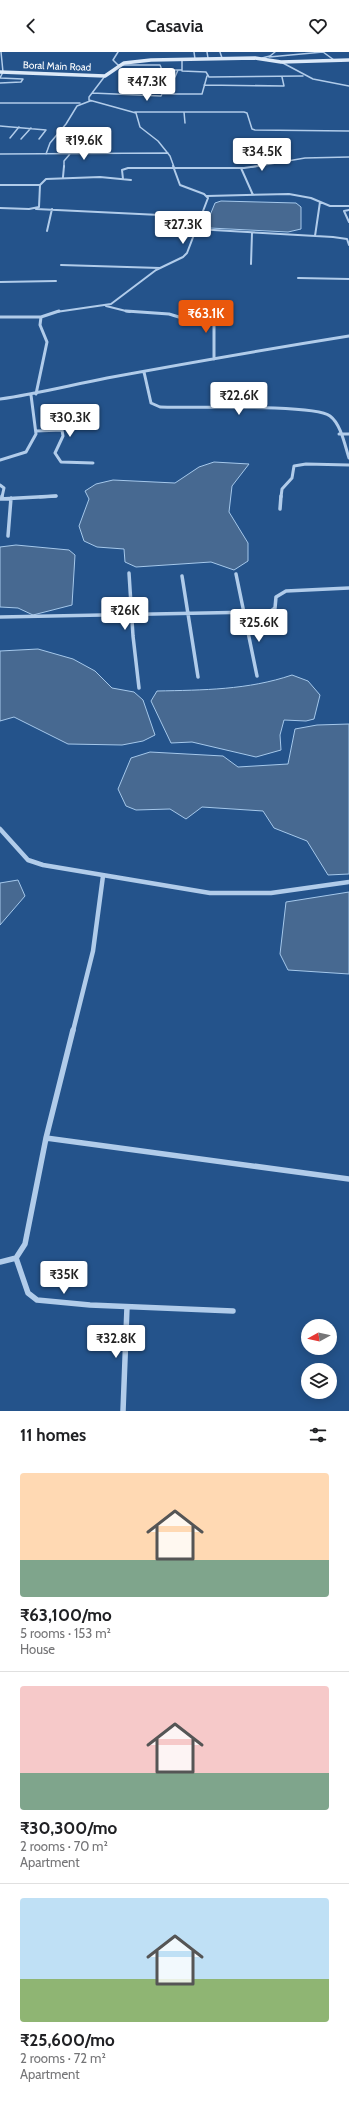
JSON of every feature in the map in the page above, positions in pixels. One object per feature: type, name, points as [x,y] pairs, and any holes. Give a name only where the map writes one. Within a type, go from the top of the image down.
[{"type":"main road","name":"Boral Main Road","points":[[2,72],[105,76],[118,65],[135,61],[208,58],[262,58],[281,62],[349,60]]},
{"type":"street","points":[[0,84],[22,82],[22,78],[0,78],[2,72],[1,52]]},
{"type":"street","points":[[118,52],[113,60],[118,65],[160,65],[162,70],[206,72],[207,76]]},
{"type":"street","points":[[194,52],[195,59]]},
{"type":"street","points":[[207,52],[208,58]]},
{"type":"street","points":[[220,52],[222,58]]},
{"type":"street","points":[[269,57],[274,52]]},
{"type":"street","points":[[262,58],[288,54],[323,52],[334,60]]},
{"type":"street","points":[[182,59],[182,70]]},
{"type":"street","points":[[281,62],[303,76],[322,82],[349,86]]},
{"type":"street","points":[[175,77],[178,70]]},
{"type":"street","points":[[90,101],[89,97],[105,76]]},
{"type":"street","points":[[207,76],[303,76]]},
{"type":"street","points":[[92,93],[161,96],[162,94],[202,94],[207,76]]},
{"type":"street","points":[[204,85],[231,84],[284,86],[282,77]]},
{"type":"street","points":[[0,84],[20,85]]},
{"type":"street","points":[[0,103],[80,104],[90,101],[134,112],[246,112],[252,129],[255,130],[349,131]]},
{"type":"street","points":[[46,154],[50,143],[80,104]]},
{"type":"street","points":[[134,112],[140,127],[154,137],[168,153],[182,186],[207,196],[301,195],[330,206],[349,206]]},
{"type":"street","points":[[184,112],[185,123]]},
{"type":"street","points":[[0,126],[46,130],[40,139]]},
{"type":"street","points":[[10,138],[19,127]]},
{"type":"street","points":[[21,139],[31,128]]},
{"type":"street","points":[[0,154],[168,153]]},
{"type":"street","points":[[63,177],[64,161],[70,154]]},
{"type":"street","points":[[263,155],[268,164]]},
{"type":"street","points":[[123,179],[123,169],[175,167],[201,169],[241,168],[305,158],[349,157]]},
{"type":"street","points":[[241,168],[253,195]]},
{"type":"street","points":[[36,209],[39,207],[40,185],[46,178],[63,177],[131,180]]},
{"type":"street","points":[[0,185],[40,185]]},
{"type":"street","points":[[106,306],[133,289],[161,268],[183,257],[187,253],[208,198],[207,196]]},
{"type":"street","points":[[315,236],[320,202]]},
{"type":"street","points":[[0,208],[52,209],[201,217]]},
{"type":"street","points":[[47,231],[52,209]]},
{"type":"street","points":[[349,210],[344,211],[349,222]]},
{"type":"street","points":[[196,229],[348,239],[349,245]]},
{"type":"street","points":[[251,264],[252,233]]},
{"type":"street","points":[[60,265],[141,266],[161,268]]},
{"type":"street","points":[[298,278],[349,279]]},
{"type":"street","points":[[0,282],[56,281]]},
{"type":"street","points":[[0,317],[41,317],[59,311],[106,306],[134,313],[168,314],[192,321],[214,323]]},
{"type":"street","points":[[214,359],[214,323],[220,315]]},
{"type":"street","points":[[36,394],[46,342],[40,325],[41,317]]},
{"type":"street","points":[[0,399],[31,395],[266,348],[349,336]]},
{"type":"street","points":[[144,372],[152,403],[160,407],[321,412],[330,415],[349,458]]},
{"type":"street","points":[[0,460],[26,452],[35,438],[36,431],[32,418],[31,395]]},
{"type":"street","points":[[36,431],[62,430],[63,436],[55,453],[61,462],[93,463]]},
{"type":"street","points":[[339,434],[349,434]]},
{"type":"street","points":[[280,509],[282,489],[292,478],[294,466],[306,464],[349,465]]},
{"type":"street","points":[[0,485],[4,488],[1,498],[56,496]]},
{"type":"street","points":[[8,536],[11,498]]},
{"type":"street","points":[[129,573],[139,688]]},
{"type":"street","points":[[236,574],[258,676]]},
{"type":"street","points":[[182,576],[198,678]]},
{"type":"street","points":[[0,617],[132,616],[271,611],[275,608],[276,597],[286,591],[349,588]]},
{"type":"street","points":[[0,829],[28,860],[43,865],[210,893],[271,893],[349,882]]},
{"type":"street","points":[[0,1262],[16,1258],[25,1244],[46,1138],[93,951],[103,876]]},
{"type":"street","points":[[46,1138],[349,1179]]},
{"type":"street","points":[[16,1258],[28,1293],[37,1300],[50,1303],[233,1311]]},
{"type":"street","points":[[123,1411],[127,1307]]},
{"type":"water","points":[[221,201],[296,203],[301,207],[301,229],[288,232],[210,228],[206,225],[215,203]]},
{"type":"water","points":[[214,462],[249,464],[232,486],[229,512],[248,543],[248,561],[234,570],[211,562],[136,567],[125,562],[124,549],[97,547],[84,541],[79,526],[89,499],[85,491],[96,484],[113,480],[175,483],[199,467]]},
{"type":"water","points":[[16,545],[69,550],[75,555],[72,605],[33,615],[18,608],[0,607],[0,547]]},
{"type":"water","points":[[38,649],[73,659],[95,671],[112,688],[134,692],[143,700],[155,735],[143,741],[122,745],[68,744],[14,717],[0,721],[0,651]]},
{"type":"water","points":[[292,675],[308,681],[320,695],[314,719],[306,721],[284,720],[280,735],[281,750],[256,757],[192,742],[171,743],[151,701],[157,691],[225,688],[259,684]]},
{"type":"water","points":[[349,724],[349,874],[328,875],[307,841],[274,828],[263,811],[202,807],[186,819],[170,809],[136,810],[126,806],[118,789],[131,758],[150,752],[223,756],[238,767],[288,764],[295,729],[317,725]]},
{"type":"water","points":[[18,880],[25,896],[0,925],[0,883]]},
{"type":"water","points":[[349,892],[349,974],[288,970],[280,954],[286,902]]}]
